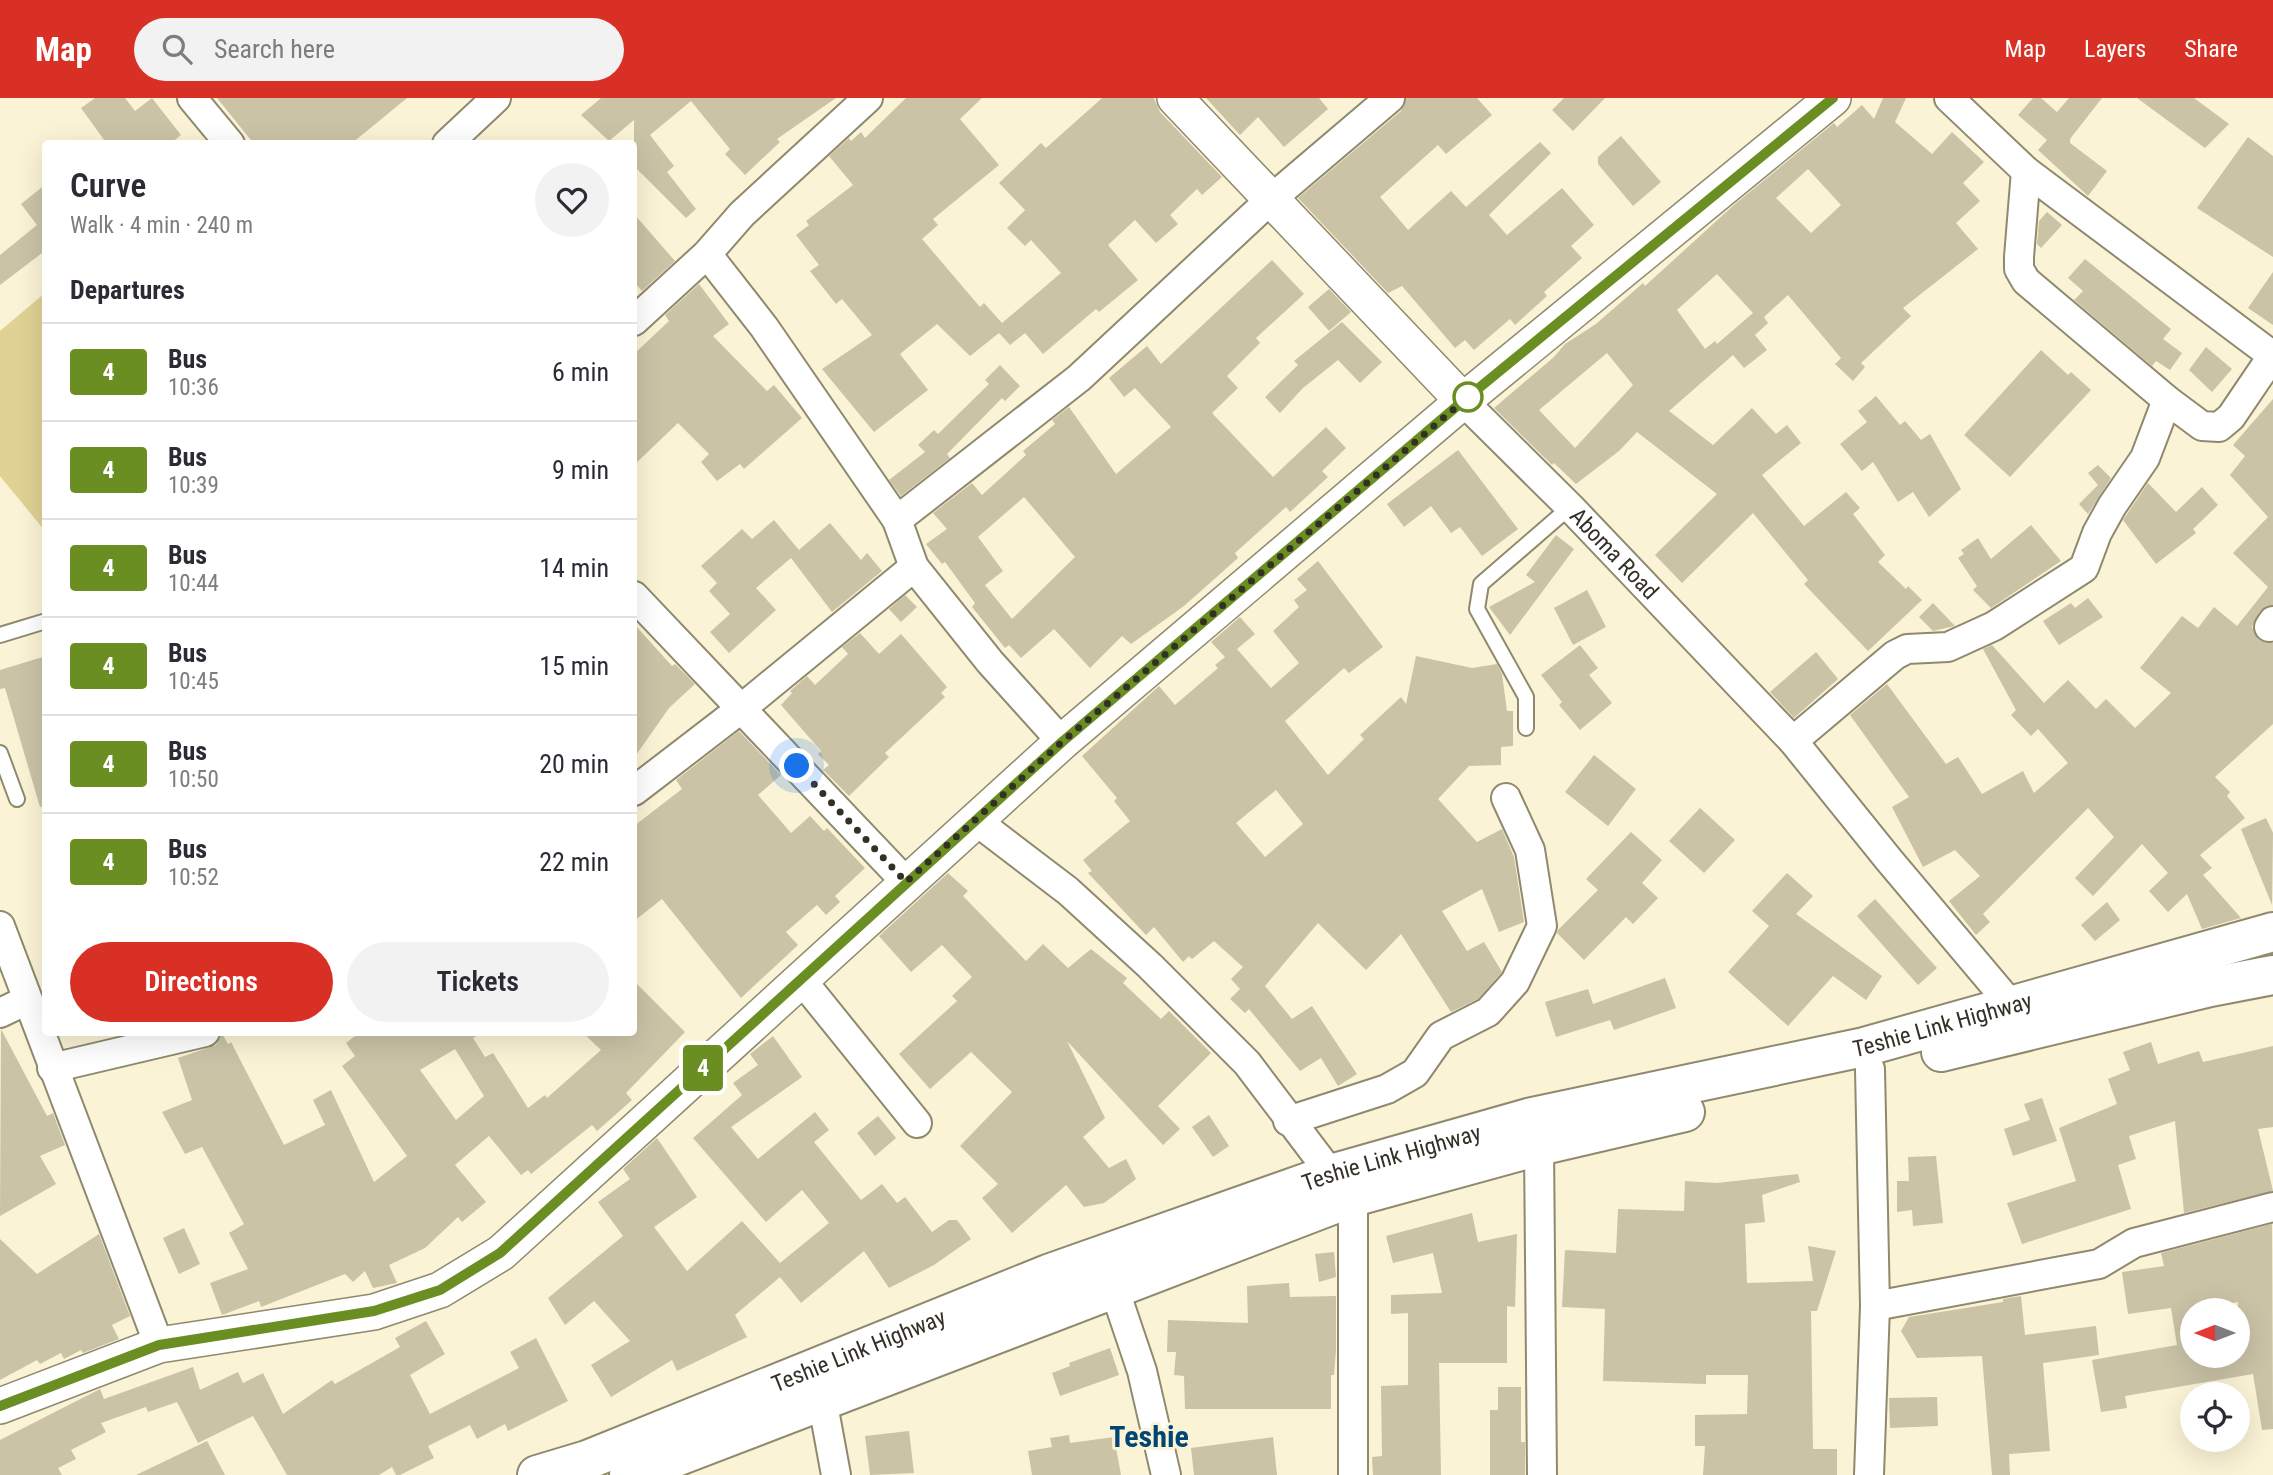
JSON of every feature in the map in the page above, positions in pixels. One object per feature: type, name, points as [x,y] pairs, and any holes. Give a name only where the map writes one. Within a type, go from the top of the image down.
[{"type":"main road","name":"Teshie Link Highway","points":[[629,1475],[1114,1288],[1342,1185],[1539,1146],[1870,1069],[2273,932]]},
{"type":"main road","name":"Teshie Link Highway","points":[[537,1475],[587,1460],[1048,1274],[1342,1185],[1532,1116],[2021,1017],[2273,975]]},
{"type":"street","points":[[192,98],[227,140]]},
{"type":"street","points":[[451,140],[496,98]]},
{"type":"street","points":[[637,318],[707,254],[742,214],[868,98]]},
{"type":"street","name":"Aboma Road","points":[[1175,98],[1463,401],[1570,507],[1793,741],[2021,1017]]},
{"type":"street","points":[[897,520],[1079,378],[1270,200],[1390,98]]},
{"type":"street","points":[[0,1406],[159,1345],[374,1311],[440,1290],[500,1253],[1062,742],[1463,401],[1833,98]]},
{"type":"street","points":[[1949,98],[2026,171],[2273,355],[2231,417],[2219,427],[2202,426],[2026,281],[2019,270],[2019,257],[2026,171]]},
{"type":"street","points":[[707,254],[764,327],[897,520],[914,567],[990,662],[1062,742]]},
{"type":"street","points":[[1793,741],[1895,655],[1907,649],[1948,648],[1994,626],[2084,568],[2096,533],[2145,458],[2168,400]]},
{"type":"street","points":[[637,790],[743,708],[914,567]]},
{"type":"street","points":[[637,599],[906,882]]},
{"type":"street","points":[[1288,1121],[1387,1089],[1415,1073],[1441,1037],[1488,1012],[1514,982],[1542,926],[1530,850],[1506,798]]},
{"type":"street","points":[[975,820],[1068,891],[1150,966],[1247,1063],[1288,1121],[1342,1185],[1353,1475]]},
{"type":"street","points":[[0,926],[159,1345]]},
{"type":"street","points":[[800,978],[917,1123]]},
{"type":"street","points":[[0,1013],[27,1000]]},
{"type":"street","points":[[52,1068],[188,1036]]},
{"type":"street","points":[[1869,1475],[1875,1306],[1870,1069]]},
{"type":"street","points":[[1539,1146],[1542,1475]]},
{"type":"street","points":[[1875,1306],[2099,1264],[2134,1243],[2273,1207]]},
{"type":"street","points":[[1114,1288],[1142,1371],[1166,1475]]},
{"type":"street","points":[[822,1399],[836,1475]]},
{"type":"lane","points":[[1525,728],[1525,696],[1477,610],[1481,584],[1570,507]]},
{"type":"lane","points":[[0,635],[42,622]]},
{"type":"lane","points":[[0,753],[17,799]]},
{"type":"shaded area","points":[[42,296],[42,527],[0,476],[0,331]]},
{"type":"building","points":[[95,98],[125,98],[135,111],[152,98],[181,135],[175,140],[104,140],[81,108]]},
{"type":"building","points":[[217,98],[407,98],[356,140],[251,140]]},
{"type":"building","points":[[601,98],[836,98],[777,139],[780,142],[745,175],[725,154],[730,149],[691,101],[650,135],[674,166],[667,172],[696,209],[686,218],[637,169],[634,120],[608,140],[581,115]]},
{"type":"building","points":[[906,98],[982,98],[960,119],[999,165],[933,219],[938,225],[922,239],[980,307],[984,303],[1002,323],[1061,273],[1031,240],[1025,246],[1007,228],[1025,210],[999,183],[1041,143],[1046,148],[1102,98],[1154,98],[1160,112],[1222,177],[1202,195],[1197,189],[1170,215],[1178,224],[1156,243],[1135,220],[1108,245],[1138,280],[1099,312],[1096,309],[1043,354],[1025,333],[1010,345],[999,333],[970,356],[937,324],[900,354],[928,390],[874,432],[822,369],[872,335],[842,299],[836,304],[810,271],[819,265],[796,235],[809,225],[806,221],[853,185],[829,156],[849,138],[851,141],[861,132],[865,138]]},
{"type":"building","points":[[1206,98],[1319,98],[1328,109],[1284,147],[1258,117],[1240,135]]},
{"type":"building","points":[[1406,98],[1477,98],[1492,115],[1446,154],[1438,145],[1380,197],[1408,230],[1451,191],[1466,207],[1540,142],[1551,153],[1489,215],[1507,235],[1562,188],[1594,225],[1571,246],[1582,258],[1544,292],[1547,296],[1515,325],[1510,319],[1474,350],[1465,340],[1455,348],[1402,286],[1388,293],[1298,198],[1401,111]]},
{"type":"building","points":[[1564,98],[1605,98],[1573,131],[1552,110]]},
{"type":"building","points":[[1883,98],[1906,98],[1895,122],[1932,154],[1952,132],[1984,162],[1963,183],[1980,201],[1956,223],[1978,249],[1903,308],[1911,316],[1861,363],[1865,367],[1853,381],[1835,364],[1841,358],[1788,295],[1764,317],[1768,323],[1755,335],[1767,350],[1744,368],[1733,355],[1669,411],[1713,445],[1752,408],[1776,434],[1787,425],[1801,443],[1762,475],[1804,526],[1846,492],[1860,508],[1853,514],[1885,555],[1878,562],[1906,589],[1908,586],[1922,600],[1868,651],[1804,584],[1808,580],[1753,513],[1682,583],[1655,555],[1717,494],[1637,432],[1619,451],[1576,484],[1554,463],[1552,465],[1494,408],[1554,357],[1565,344],[1596,324],[1643,283],[1645,286],[1735,204],[1834,123],[1837,127],[1862,105],[1874,119]],"holes":[[[1808,169],[1841,205],[1811,233],[1776,198]],[[1717,274],[1753,313],[1717,344],[1715,341],[1705,349],[1677,310]],[[1607,353],[1633,385],[1575,448],[1539,410]]]},
{"type":"building","points":[[2033,98],[2041,98],[2057,112],[2069,98],[2102,98],[2070,139],[2070,143],[2107,171],[2088,196],[2038,150],[2047,140],[2018,115]]},
{"type":"building","points":[[2137,98],[2194,98],[2229,124],[2205,148]]},
{"type":"building","points":[[1621,136],[1661,182],[1633,206],[1598,164],[1598,157]]},
{"type":"building","points":[[2248,137],[2273,156],[2273,257],[2197,208]]},
{"type":"building","points":[[42,187],[42,253],[0,285],[0,255],[37,225],[21,204]]},
{"type":"building","points":[[2047,212],[2062,225],[2041,248],[2037,244],[2039,221]]},
{"type":"building","points":[[637,217],[675,261],[642,291],[637,285]]},
{"type":"building","points":[[2085,259],[2171,329],[2163,339],[2182,353],[2170,370],[2156,361],[2152,366],[2074,300],[2083,291],[2068,278]]},
{"type":"building","points":[[1272,260],[1304,294],[1256,338],[1260,343],[1227,376],[1238,388],[1212,413],[1273,477],[1326,427],[1346,448],[1322,471],[1328,477],[1290,512],[1286,507],[1235,553],[1238,558],[1184,606],[1131,644],[1122,636],[1090,668],[1054,629],[1021,658],[1009,645],[1005,648],[972,607],[975,603],[945,562],[942,564],[926,544],[947,529],[933,513],[972,483],[982,495],[1026,455],[1023,451],[1055,424],[1052,420],[1069,407],[1116,474],[1171,427],[1135,388],[1124,397],[1109,378],[1147,346],[1161,364]],"holes":[[[1024,497],[1075,557],[1012,619],[985,585],[1003,571],[978,537]]]},
{"type":"building","points":[[2273,272],[2273,325],[2248,308]]},
{"type":"building","points":[[699,284],[729,324],[713,336],[767,391],[774,385],[802,418],[744,469],[740,464],[717,481],[701,462],[709,454],[678,423],[637,462],[637,351],[669,321],[665,315]]},
{"type":"building","points":[[1329,289],[1351,312],[1329,331],[1308,307]]},
{"type":"building","points":[[1342,322],[1382,362],[1360,383],[1338,360],[1303,388],[1280,413],[1265,397],[1298,365],[1294,361]]},
{"type":"building","points":[[2206,347],[2232,369],[2212,392],[2189,370]]},
{"type":"building","points":[[2041,350],[2068,375],[2071,372],[2091,390],[2010,477],[1964,435]]},
{"type":"building","points":[[1000,365],[1020,386],[1005,401],[1002,398],[947,454],[950,458],[901,496],[889,480],[925,452],[918,445],[934,430],[938,434],[989,384],[985,380]]},
{"type":"building","points":[[1876,396],[1900,425],[1905,421],[1921,440],[1930,434],[1961,489],[1929,517],[1913,492],[1898,502],[1873,462],[1862,471],[1840,444],[1867,422],[1858,411]]},
{"type":"building","points":[[2273,399],[2273,605],[2260,611],[2252,627],[2259,640],[2273,643],[2273,724],[2215,777],[2230,792],[2227,796],[2245,818],[2200,855],[2212,868],[2203,875],[2241,918],[2202,929],[2187,894],[2168,912],[2149,891],[2168,873],[2142,844],[2093,896],[2075,878],[2114,837],[2088,808],[1983,914],[1990,922],[1976,935],[1949,901],[1980,876],[1955,850],[1923,867],[1892,807],[1909,797],[1850,715],[1887,684],[1946,764],[1958,757],[1982,794],[2023,771],[2034,793],[2068,763],[2038,729],[2031,736],[2011,715],[2016,710],[1983,649],[1992,645],[2044,703],[2068,680],[2096,709],[2106,699],[2135,728],[2171,693],[2140,668],[2182,616],[2198,628],[2214,607],[2237,626],[2268,587],[2233,553],[2268,517],[2230,475],[2245,456],[2233,445]]},
{"type":"building","points":[[1458,450],[1518,529],[1482,556],[1460,527],[1451,533],[1431,506],[1404,527],[1387,504]]},
{"type":"building","points":[[2098,465],[2111,478],[2088,514],[2079,504],[2098,485],[2088,473]]},
{"type":"building","points":[[2148,483],[2176,512],[2202,487],[2218,505],[2193,529],[2196,533],[2156,564],[2123,520]]},
{"type":"building","points":[[774,520],[799,550],[830,523],[861,560],[867,553],[882,571],[832,612],[791,558],[756,588],[776,610],[729,653],[710,632],[730,614],[709,591],[717,583],[701,566],[742,529],[752,539]]},
{"type":"building","points":[[2031,525],[2061,561],[1991,608],[1973,590],[1977,586],[1958,558],[1964,554],[1961,550],[1978,538],[1991,559]]},
{"type":"building","points":[[1556,535],[1574,549],[1510,635],[1489,607],[1535,582],[1526,575]]},
{"type":"building","points":[[1318,561],[1383,647],[1349,673],[1344,668],[1285,721],[1328,775],[1364,739],[1360,735],[1401,697],[1406,704],[1416,656],[1472,668],[1497,664],[1502,674],[1507,711],[1513,711],[1513,746],[1501,747],[1501,765],[1469,766],[1438,799],[1477,842],[1502,829],[1514,857],[1524,922],[1499,932],[1482,889],[1442,911],[1467,951],[1484,942],[1502,972],[1478,999],[1451,1012],[1401,934],[1366,970],[1318,923],[1265,986],[1292,1019],[1312,1006],[1357,1074],[1338,1086],[1321,1058],[1300,1071],[1249,1009],[1245,1013],[1230,999],[1240,989],[1231,979],[1243,967],[1214,941],[1192,959],[1189,956],[1183,962],[1154,927],[1146,935],[1088,873],[1092,871],[1083,860],[1130,821],[1114,801],[1117,798],[1082,756],[1159,686],[1175,705],[1218,668],[1215,665],[1225,657],[1211,642],[1240,617],[1255,634],[1237,649],[1271,688],[1299,663],[1273,631],[1299,607],[1294,600],[1307,590],[1297,579]],"holes":[[[1276,790],[1303,824],[1265,857],[1236,823]]]},
{"type":"building","points":[[1587,590],[1606,627],[1573,645],[1554,608]]},
{"type":"building","points":[[905,595],[917,607],[901,622],[889,609]]},
{"type":"building","points":[[2088,598],[2103,617],[2059,645],[2043,621],[2071,603],[2075,608]]},
{"type":"building","points":[[1933,603],[1955,626],[1933,631],[1919,617]]},
{"type":"building","points":[[637,627],[672,666],[675,664],[695,684],[669,708],[637,754]]},
{"type":"building","points":[[860,633],[879,654],[901,634],[947,687],[941,693],[945,697],[885,753],[889,757],[849,796],[823,770],[829,765],[818,754],[821,751],[781,705],[792,693],[790,691],[807,676],[815,685],[848,654],[842,647]]},
{"type":"building","points":[[1580,645],[1598,668],[1589,675],[1612,703],[1580,730],[1559,705],[1562,702],[1541,675]]},
{"type":"building","points":[[1816,652],[1838,679],[1794,718],[1770,692]]},
{"type":"building","points":[[42,657],[42,807],[5,688],[0,689],[0,670]]},
{"type":"building","points":[[739,731],[781,775],[758,795],[791,833],[810,816],[824,831],[827,828],[865,868],[835,896],[840,902],[826,915],[817,905],[786,932],[798,945],[741,998],[662,899],[637,919],[637,824],[682,789],[676,780]]},
{"type":"building","points":[[1594,755],[1636,789],[1608,826],[1565,792]]},
{"type":"building","points":[[1700,808],[1735,840],[1704,873],[1669,841]]},
{"type":"building","points":[[2266,818],[2273,833],[2272,905],[2241,829]]},
{"type":"building","points":[[1631,832],[1662,860],[1642,883],[1658,898],[1633,924],[1626,917],[1584,960],[1557,933],[1558,930],[1598,890],[1586,879]]},
{"type":"building","points":[[948,873],[968,891],[963,896],[1026,961],[1043,944],[1068,968],[1091,949],[1127,978],[1123,983],[1161,1019],[1169,1011],[1211,1053],[1158,1106],[1180,1129],[1163,1145],[1067,1041],[1105,1118],[1083,1137],[1109,1168],[1126,1159],[1136,1179],[1104,1203],[1084,1207],[1066,1185],[1012,1233],[982,1198],[998,1184],[960,1146],[1012,1092],[971,1052],[930,1089],[899,1054],[957,1001],[952,996],[972,977],[942,945],[911,972],[879,936]]},
{"type":"building","points":[[1787,873],[1813,896],[1796,914],[1882,976],[1866,1000],[1833,976],[1788,1026],[1728,972],[1769,926],[1752,911]]},
{"type":"building","points":[[1875,899],[1937,968],[1918,985],[1857,916]]},
{"type":"building","points":[[2107,902],[2120,920],[2095,941],[2081,925]]},
{"type":"building","points":[[1665,978],[1676,1008],[1614,1030],[1610,1020],[1556,1037],[1545,1002],[1588,989],[1593,1004]]},
{"type":"building","points":[[637,984],[685,1032],[626,1093],[632,1100],[597,1131],[592,1125],[531,1174],[528,1170],[521,1175],[489,1136],[455,1165],[486,1202],[462,1222],[458,1217],[425,1248],[389,1265],[397,1283],[373,1288],[365,1271],[353,1282],[345,1274],[261,1307],[259,1301],[222,1315],[210,1283],[248,1269],[229,1233],[244,1224],[202,1147],[185,1154],[162,1112],[192,1100],[178,1058],[216,1045],[220,1036],[224,1036],[228,1044],[231,1042],[284,1145],[325,1125],[313,1100],[331,1090],[374,1182],[407,1156],[342,1066],[355,1056],[346,1043],[355,1036],[476,1036],[473,1038],[485,1057],[493,1053],[528,1108],[545,1095],[547,1098],[601,1050],[586,1036],[637,1036]],"holes":[[[455,1049],[484,1096],[456,1120],[420,1070]]]},
{"type":"building","points":[[1,1029],[47,1116],[53,1113],[65,1145],[40,1156],[56,1184],[0,1216]]},
{"type":"building","points":[[773,1036],[802,1077],[731,1127],[758,1159],[815,1112],[829,1130],[814,1142],[861,1200],[882,1184],[897,1203],[905,1197],[932,1232],[949,1220],[957,1220],[971,1239],[934,1265],[889,1288],[864,1251],[801,1303],[780,1277],[735,1315],[747,1337],[677,1371],[672,1360],[611,1397],[591,1365],[630,1341],[594,1301],[565,1325],[548,1298],[623,1236],[598,1202],[630,1179],[623,1169],[657,1138],[697,1197],[654,1227],[687,1271],[742,1221],[780,1263],[829,1223],[802,1190],[766,1222],[693,1138],[742,1095],[733,1083],[758,1065],[750,1054]]},
{"type":"building","points":[[2151,1042],[2158,1064],[2199,1051],[2203,1062],[2273,1046],[2273,1127],[2258,1129],[2273,1191],[2184,1213],[2175,1121],[2129,1136],[2136,1159],[2118,1165],[2131,1209],[2022,1244],[2007,1203],[2076,1181],[2059,1128],[2117,1104],[2108,1079],[2130,1070],[2123,1052]]},
{"type":"building","points":[[2042,1098],[2057,1141],[2013,1156],[2004,1129],[2030,1120],[2024,1104]]},
{"type":"building","points":[[1209,1115],[1229,1146],[1213,1157],[1192,1127]]},
{"type":"building","points":[[878,1116],[896,1138],[875,1156],[857,1133]]},
{"type":"building","points":[[1936,1156],[1943,1223],[1913,1226],[1912,1210],[1897,1212],[1897,1181],[1909,1181],[1908,1157]]},
{"type":"building","points":[[1798,1174],[1800,1182],[1762,1195],[1765,1222],[1745,1224],[1747,1283],[1813,1281],[1808,1246],[1836,1251],[1817,1311],[1811,1311],[1813,1449],[1837,1449],[1837,1475],[1703,1475],[1705,1446],[1695,1446],[1695,1415],[1747,1414],[1748,1375],[1706,1375],[1706,1384],[1603,1381],[1605,1309],[1562,1307],[1565,1250],[1616,1253],[1618,1209],[1684,1211],[1685,1181],[1717,1183]]},
{"type":"building","points":[[1472,1213],[1478,1242],[1517,1234],[1515,1307],[1507,1306],[1507,1363],[1439,1363],[1441,1475],[1373,1475],[1372,1457],[1382,1456],[1381,1386],[1408,1385],[1408,1313],[1391,1314],[1391,1295],[1442,1293],[1433,1253],[1393,1263],[1386,1236]]},
{"type":"building","points":[[2272,1224],[2273,1429],[2262,1430],[2253,1374],[2206,1382],[2180,1382],[2180,1387],[2125,1396],[2127,1408],[2101,1412],[2092,1360],[2177,1345],[2171,1308],[2128,1314],[2122,1272],[2164,1266],[2161,1253]]},
{"type":"building","points":[[184,1228],[200,1264],[179,1274],[163,1238]]},
{"type":"building","points":[[99,1234],[130,1316],[112,1325],[119,1339],[83,1353],[81,1350],[64,1359],[61,1353],[40,1364],[37,1360],[0,1380],[0,1239],[37,1274]]},
{"type":"building","points":[[1334,1252],[1336,1277],[1319,1282],[1315,1254]]},
{"type":"building","points":[[1289,1283],[1290,1297],[1336,1296],[1336,1351],[1334,1375],[1331,1375],[1331,1409],[1185,1409],[1184,1376],[1174,1375],[1176,1352],[1167,1352],[1168,1320],[1248,1323],[1247,1286]]},
{"type":"building","points":[[2021,1296],[2025,1335],[2096,1326],[2099,1355],[2043,1363],[2050,1451],[2009,1454],[2010,1475],[1992,1475],[1982,1356],[1917,1358],[1901,1331],[1909,1317],[2003,1302],[2003,1299]]},
{"type":"building","points":[[426,1321],[445,1354],[410,1375],[430,1414],[519,1368],[510,1352],[536,1338],[568,1401],[508,1431],[505,1424],[477,1439],[470,1425],[428,1446],[434,1458],[400,1475],[396,1475],[392,1467],[379,1475],[287,1475],[253,1416],[198,1443],[177,1402],[148,1412],[146,1407],[101,1423],[106,1432],[71,1450],[76,1459],[58,1468],[62,1475],[0,1475],[0,1440],[100,1389],[104,1399],[193,1367],[200,1390],[238,1372],[243,1383],[263,1373],[283,1414],[332,1380],[335,1384],[400,1347],[395,1338]]},
{"type":"building","points":[[1110,1348],[1119,1375],[1060,1396],[1052,1373],[1070,1366],[1069,1363]]},
{"type":"building","points":[[1498,1387],[1521,1387],[1521,1442],[1525,1442],[1525,1475],[1490,1475],[1490,1410],[1498,1410]]},
{"type":"building","points":[[1937,1397],[1938,1426],[1890,1428],[1889,1398]]},
{"type":"building","points":[[909,1431],[914,1473],[870,1475],[865,1436]]},
{"type":"building","points":[[1069,1435],[1070,1443],[1114,1437],[1121,1475],[1032,1475],[1028,1451],[1052,1447],[1050,1438]]},
{"type":"building","points":[[1273,1437],[1277,1475],[1194,1475],[1191,1448]]},
{"type":"building","points":[[207,1441],[225,1475],[136,1475]]},
{"type":"bus line","name":"4","points":[[0,1406],[159,1345],[374,1311],[440,1290],[500,1253],[1062,742],[1463,401],[1833,98]]},
{"type":"district","name":"Teshie","points":[[1149,1437]]},
{"type":"route","points":[[797,766],[906,882],[1062,742],[1468,397]]}]
